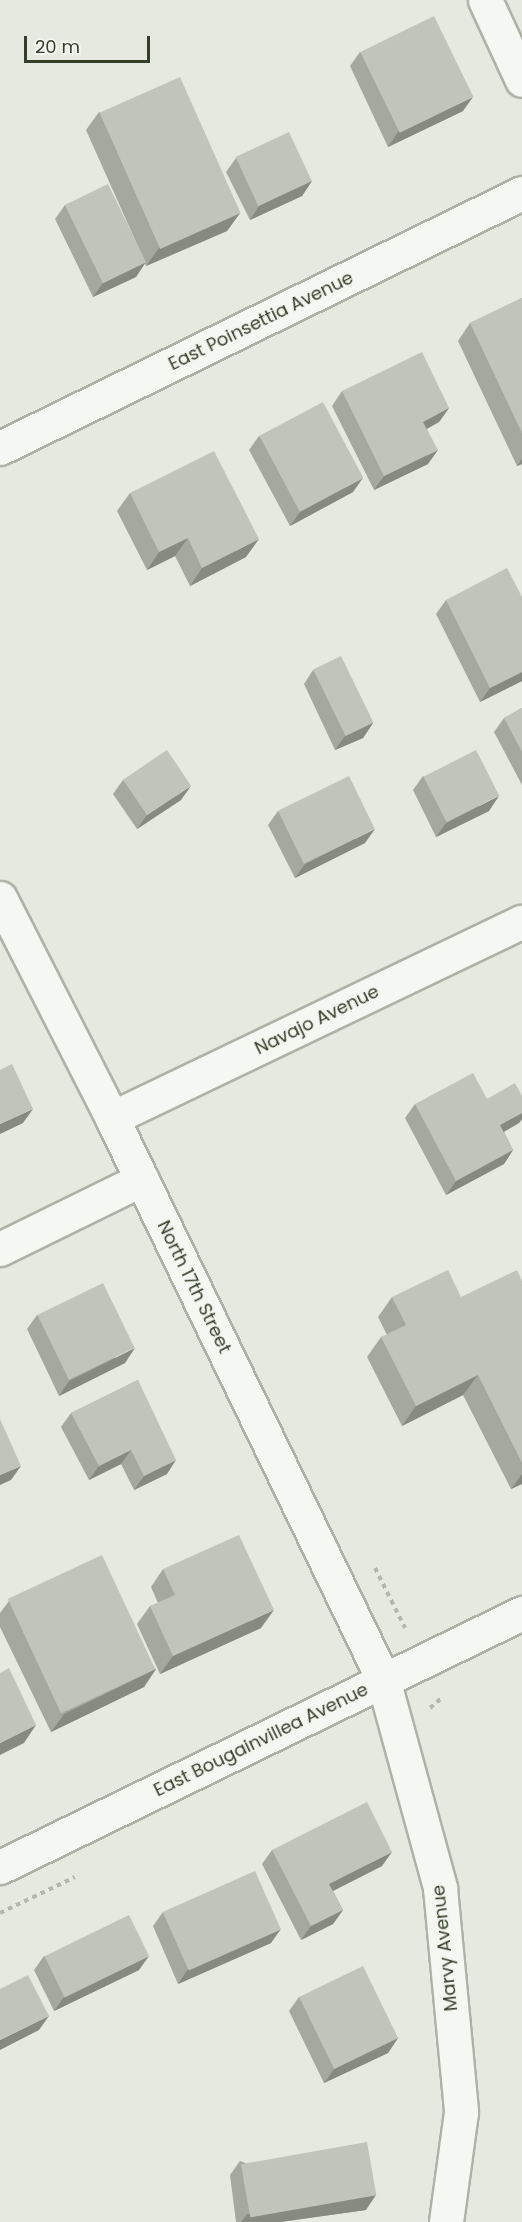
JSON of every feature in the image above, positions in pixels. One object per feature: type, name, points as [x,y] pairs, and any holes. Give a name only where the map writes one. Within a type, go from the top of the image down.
[{"type":"street","points":[[485,0],[522,80]]},
{"type":"street","name":"East Poinsettia Avenue","points":[[0,448],[522,193]]},
{"type":"street","name":"North 17th Street","points":[[0,898],[142,1179],[383,1679]]},
{"type":"street","name":"Navajo Avenue","points":[[112,1118],[522,922]]},
{"type":"street","points":[[0,1249],[142,1179]]},
{"type":"street","name":"East Bougainvillea Avenue","points":[[0,1868],[522,1613]]},
{"type":"street","name":"Marvy Avenue","points":[[383,1679],[441,1888],[461,2112],[446,2222]]},
{"type":"path","points":[[370,1557],[406,1631],[417,1626]]},
{"type":"path","points":[[0,1913],[85,1872]]},
{"type":"building","points":[[434,16],[473,97],[400,133],[360,52]]},
{"type":"building","points":[[180,77],[241,213],[160,249],[100,113]]},
{"type":"building","points":[[289,132],[312,181],[258,206],[236,157]]},
{"type":"building","points":[[108,184],[146,262],[103,283],[65,205]]},
{"type":"building","points":[[522,298],[522,433],[470,323]]},
{"type":"building","points":[[422,352],[449,408],[423,422],[438,450],[384,476],[342,391]]},
{"type":"building","points":[[323,402],[363,478],[300,512],[259,436]]},
{"type":"building","points":[[214,451],[259,539],[202,568],[188,538],[159,552],[130,493]]},
{"type":"building","points":[[507,568],[522,597],[522,672],[490,688],[446,600]]},
{"type":"building","points":[[341,656],[373,723],[346,736],[313,670]]},
{"type":"building","points":[[522,708],[522,752],[504,718]]},
{"type":"building","points":[[167,750],[191,786],[147,815],[123,780]]},
{"type":"building","points":[[476,750],[499,795],[447,822],[423,777]]},
{"type":"building","points":[[349,776],[375,829],[304,864],[278,811]]},
{"type":"building","points":[[12,1064],[33,1109],[0,1124],[0,1070]]},
{"type":"building","points":[[473,1073],[487,1099],[515,1083],[522,1096],[522,1113],[500,1125],[513,1150],[456,1181],[415,1104]]},
{"type":"building","points":[[448,1270],[461,1297],[517,1270],[522,1281],[522,1463],[478,1375],[416,1406],[381,1337],[406,1325],[392,1297]]},
{"type":"building","points":[[103,1283],[135,1348],[69,1380],[37,1315]]},
{"type":"building","points":[[138,1380],[176,1460],[144,1476],[131,1450],[99,1466],[71,1413]]},
{"type":"building","points":[[0,1419],[21,1466],[0,1475]]},
{"type":"building","points":[[239,1535],[274,1610],[173,1656],[150,1606],[175,1595],[163,1569]]},
{"type":"building","points":[[102,1555],[155,1669],[61,1713],[8,1599]]},
{"type":"building","points":[[9,1668],[36,1725],[0,1743],[0,1673]]},
{"type":"building","points":[[367,1802],[392,1852],[329,1884],[343,1910],[311,1926],[272,1850]]},
{"type":"building","points":[[255,1871],[281,1929],[189,1971],[163,1912]]},
{"type":"building","points":[[129,1915],[149,1956],[65,1998],[45,1956]]},
{"type":"building","points":[[363,1966],[398,2038],[334,2069],[299,1997]]},
{"type":"building","points":[[28,1975],[49,2016],[0,2040],[0,1989]]},
{"type":"building","points":[[367,2142],[376,2195],[250,2217],[241,2164]]}]
